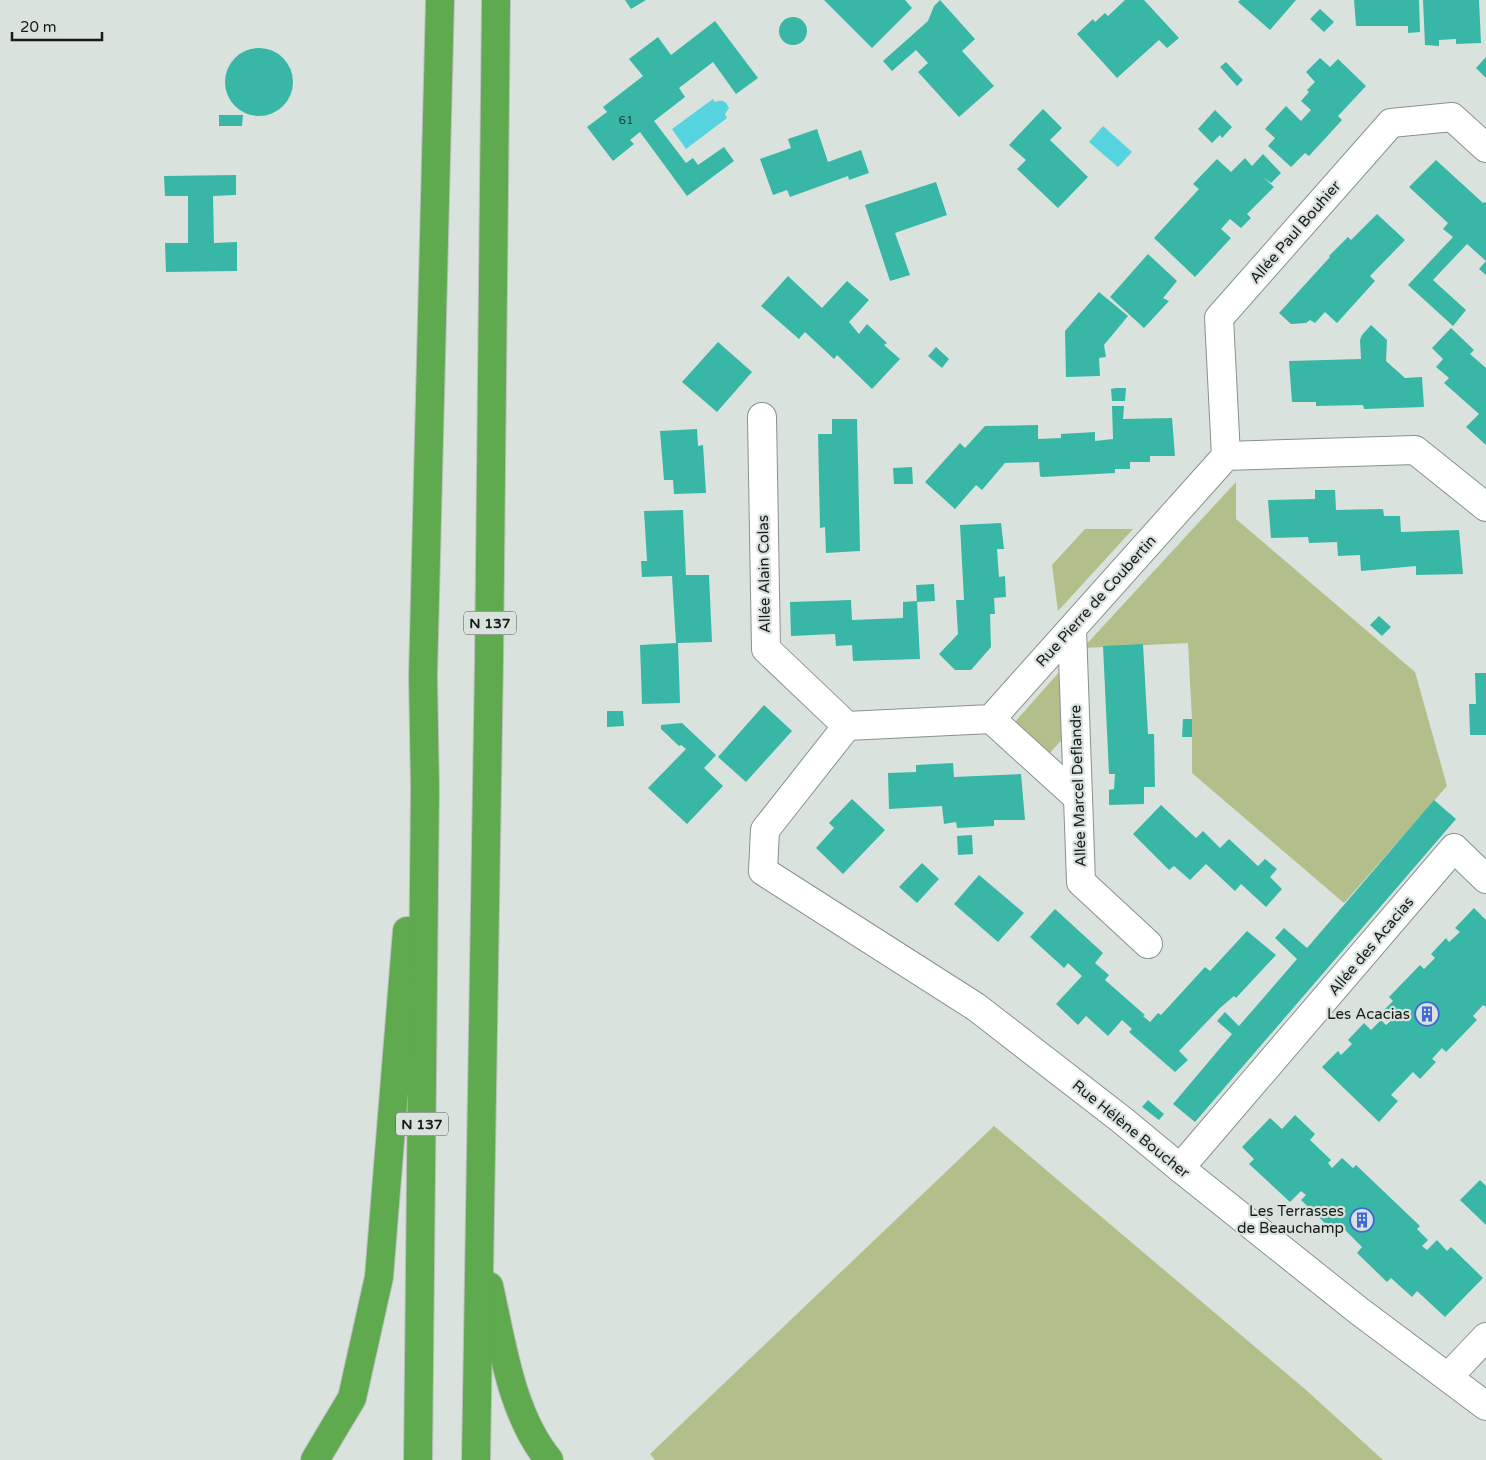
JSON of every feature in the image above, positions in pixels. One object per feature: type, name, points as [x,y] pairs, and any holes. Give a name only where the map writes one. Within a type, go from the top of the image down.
[{"type":"highway","name":"N 137","points":[[476,1460],[489,691],[496,0]]},
{"type":"highway","name":"N 137","points":[[418,1460],[425,788],[423,676],[440,1]]},
{"type":"highway","points":[[315,1460],[352,1398],[379,1277],[409,902],[425,788]]},
{"type":"highway","points":[[480,1246],[509,1372],[520,1409],[539,1448],[549,1460]]},
{"type":"street","name":"Allée Paul Bouhier","points":[[1226,456],[1219,318],[1391,124],[1452,117],[1486,148]]},
{"type":"street","name":"Allée Alain Colas","points":[[762,417],[766,649],[848,726]]},
{"type":"street","points":[[1226,456],[1415,450],[1486,507]]},
{"type":"street","name":"Rue Pierre de Coubertin","points":[[991,719],[1226,456]]},
{"type":"street","name":"Allée Marcel Deflandre","points":[[1072,629],[1081,882],[1148,944]]},
{"type":"street","points":[[848,726],[991,719],[1078,798]]},
{"type":"street","name":"Rue Hélène Boucher","points":[[848,726],[765,830],[764,871],[976,1007],[1122,1120],[1360,1311],[1486,1406]]},
{"type":"street","name":"Allée des Acacias","points":[[1180,1168],[1454,848],[1486,879]]},
{"type":"street","points":[[1448,1377],[1486,1337]]},
{"type":"green space","points":[[1236,482],[1236,519],[1415,672],[1447,786],[1344,903],[1192,773],[1192,719],[1188,643],[1083,648]]},
{"type":"green space","points":[[1085,529],[1133,529],[1058,611],[1052,565]]},
{"type":"green space","points":[[1061,670],[1066,735],[1049,754],[1015,722]]},
{"type":"green space","points":[[994,1126],[1306,1390],[1383,1460],[655,1460],[650,1454]]},
{"type":"water","points":[[713,99],[715,102],[724,101],[727,104],[729,108],[725,114],[727,118],[686,149],[672,129]]},
{"type":"water","points":[[1103,126],[1132,152],[1118,167],[1089,142]]},
{"type":"building","points":[[625,0],[646,0],[631,9]]},
{"type":"building","points":[[824,0],[905,0],[912,8],[872,48]]},
{"type":"building","points":[[940,0],[975,39],[962,51],[994,86],[959,117],[918,72],[928,63],[916,50],[892,71],[883,61],[928,21],[934,6]]},
{"type":"building","points":[[1125,0],[1144,0],[1179,38],[1167,48],[1159,40],[1117,78],[1077,34],[1093,19],[1095,22],[1105,13],[1108,16]]},
{"type":"building","points":[[1240,0],[1296,0],[1270,30],[1238,2]]},
{"type":"building","points":[[1354,0],[1419,0],[1420,32],[1408,33],[1408,26],[1356,26]]},
{"type":"building","points":[[1423,0],[1479,0],[1481,43],[1456,44],[1456,39],[1439,40],[1439,46],[1425,45]]},
{"type":"building","points":[[1320,9],[1334,22],[1324,32],[1310,19]]},
{"type":"building","points":[[793,17],[803,21],[807,31],[803,41],[793,45],[783,41],[779,31],[783,21]]},
{"type":"building","points":[[715,21],[758,78],[736,94],[713,62],[679,88],[685,97],[654,121],[686,163],[693,158],[698,165],[724,147],[734,161],[687,196],[640,132],[630,140],[634,144],[613,161],[587,127],[607,112],[603,107],[643,76],[629,59],[658,37],[671,55]]},
{"type":"building","points":[[259,48],[272,51],[283,58],[290,69],[293,82],[290,95],[283,106],[272,113],[259,116],[246,113],[235,106],[228,95],[225,82],[228,69],[235,58],[246,51]]},
{"type":"building","points":[[1486,57],[1486,78],[1476,68]]},
{"type":"building","points":[[1320,58],[1330,67],[1338,59],[1366,86],[1338,116],[1342,120],[1309,156],[1305,153],[1291,167],[1268,146],[1275,138],[1265,129],[1286,106],[1301,121],[1311,110],[1301,101],[1309,92],[1307,90],[1315,82],[1306,72]]},
{"type":"building","points":[[1226,62],[1243,80],[1237,86],[1220,67]]},
{"type":"building","points":[[1043,109],[1062,128],[1050,140],[1088,177],[1058,208],[1017,169],[1026,160],[1009,145]]},
{"type":"building","points":[[1215,110],[1232,127],[1222,138],[1220,135],[1212,143],[1198,129]]},
{"type":"building","points":[[219,115],[243,115],[242,126],[219,126]]},
{"type":"building","points":[[817,129],[828,162],[861,150],[869,173],[849,180],[848,176],[790,197],[787,190],[773,195],[760,159],[791,148],[788,139]]},
{"type":"building","points":[[1263,154],[1281,173],[1271,183],[1263,177],[1274,187],[1247,214],[1251,218],[1241,228],[1230,219],[1221,229],[1231,238],[1195,277],[1154,238],[1199,189],[1193,184],[1217,159],[1231,172],[1245,158],[1252,166]]},
{"type":"building","points":[[1436,160],[1483,203],[1486,203],[1486,261],[1467,244],[1433,280],[1466,310],[1453,326],[1408,285],[1453,237],[1443,229],[1448,223],[1409,187]]},
{"type":"building","points":[[236,175],[236,195],[213,196],[214,243],[237,242],[237,271],[166,272],[165,243],[188,243],[188,196],[165,196],[164,176]]},
{"type":"building","points":[[936,182],[947,215],[895,233],[910,275],[890,281],[865,205]]},
{"type":"building","points":[[1377,214],[1405,240],[1370,276],[1375,281],[1337,323],[1325,312],[1315,323],[1310,320],[1306,323],[1291,324],[1279,313],[1329,256],[1348,237],[1351,240]]},
{"type":"building","points":[[1148,254],[1177,281],[1163,298],[1169,301],[1144,328],[1110,297]]},
{"type":"building","points":[[1486,261],[1486,275],[1479,269]]},
{"type":"building","points":[[788,276],[822,308],[847,281],[869,300],[849,322],[859,334],[867,324],[887,343],[884,345],[900,359],[872,389],[837,355],[834,359],[805,332],[799,339],[761,306]]},
{"type":"building","points":[[1099,292],[1128,316],[1104,345],[1106,357],[1099,358],[1100,376],[1066,377],[1065,331]]},
{"type":"building","points":[[1371,325],[1387,340],[1386,361],[1405,378],[1422,377],[1424,407],[1364,409],[1363,405],[1316,406],[1316,402],[1292,402],[1289,361],[1361,359],[1360,340]]},
{"type":"building","points":[[1451,328],[1474,350],[1470,354],[1486,368],[1486,445],[1466,427],[1479,414],[1444,383],[1449,378],[1436,367],[1443,359],[1432,348]]},
{"type":"building","points":[[718,342],[752,372],[717,412],[682,382]]},
{"type":"building","points":[[936,347],[949,359],[942,368],[928,356]]},
{"type":"building","points":[[1126,388],[1125,401],[1112,401],[1111,389]]},
{"type":"building","points":[[1112,406],[1124,406],[1123,419],[1172,418],[1175,456],[1150,456],[1150,462],[1130,462],[1130,469],[1115,469],[1115,473],[1042,477],[1040,476],[1039,462],[1005,463],[982,490],[976,485],[955,509],[925,482],[960,443],[965,448],[985,426],[1038,425],[1038,439],[1061,438],[1061,434],[1095,432],[1095,441],[1113,439]]},
{"type":"building","points":[[832,419],[857,419],[860,551],[826,553],[825,527],[820,528],[818,434],[832,434]]},
{"type":"building","points":[[697,429],[698,446],[703,445],[706,493],[674,494],[673,480],[664,480],[660,431]]},
{"type":"building","points":[[912,467],[913,484],[894,484],[893,468]]},
{"type":"building","points":[[1315,490],[1335,490],[1336,510],[1383,509],[1384,516],[1400,516],[1401,532],[1459,530],[1463,574],[1416,575],[1416,566],[1361,571],[1360,555],[1338,556],[1337,542],[1309,543],[1308,537],[1271,538],[1268,500],[1315,499]]},
{"type":"building","points":[[683,510],[686,575],[709,575],[712,642],[678,643],[680,703],[642,704],[640,645],[676,643],[672,576],[642,577],[641,561],[647,561],[644,511]]},
{"type":"building","points":[[1001,523],[1004,549],[997,549],[999,577],[1005,576],[1006,597],[994,598],[995,614],[990,614],[991,647],[971,670],[955,670],[939,654],[958,634],[956,600],[964,600],[960,525]]},
{"type":"building","points":[[934,584],[935,601],[917,602],[916,585]]},
{"type":"building","points":[[851,600],[852,620],[903,618],[903,602],[917,601],[920,659],[853,661],[852,645],[836,646],[835,634],[791,636],[790,602]]},
{"type":"building","points":[[1379,616],[1391,627],[1382,636],[1370,625]]},
{"type":"building","points":[[1143,644],[1148,734],[1154,734],[1155,787],[1144,787],[1144,804],[1109,805],[1109,790],[1114,789],[1115,774],[1109,774],[1103,646]]},
{"type":"building","points":[[1475,673],[1486,673],[1486,735],[1470,735],[1469,704],[1476,704]]},
{"type":"building","points":[[764,705],[792,731],[746,782],[718,757]]},
{"type":"building","points":[[607,711],[623,711],[624,726],[607,727]]},
{"type":"building","points":[[1183,719],[1192,719],[1192,737],[1182,737]]},
{"type":"building","points":[[682,723],[716,755],[704,768],[723,786],[687,824],[648,788],[686,749],[681,745],[679,746],[661,729],[661,725]]},
{"type":"building","points":[[953,763],[954,777],[1021,774],[1025,820],[994,820],[994,826],[957,828],[956,822],[944,824],[942,806],[889,809],[888,773],[916,772],[916,765]]},
{"type":"building","points":[[852,799],[885,830],[843,874],[816,848],[834,828],[829,823]]},
{"type":"building","points":[[1434,800],[1456,819],[1195,1122],[1173,1104],[1232,1034],[1217,1021],[1225,1012],[1239,1026],[1297,959],[1275,938],[1284,928],[1307,948]]},
{"type":"building","points":[[1161,805],[1196,838],[1203,831],[1220,848],[1229,839],[1258,866],[1265,859],[1277,869],[1270,877],[1282,889],[1266,907],[1241,884],[1235,891],[1206,864],[1190,880],[1174,866],[1169,870],[1133,834]]},
{"type":"building","points":[[972,835],[973,854],[958,855],[957,836]]},
{"type":"building","points":[[922,863],[939,879],[917,903],[899,887]]},
{"type":"building","points":[[979,875],[1024,913],[998,942],[954,904]]},
{"type":"building","name":"Les Acacias","points":[[1474,908],[1486,920],[1486,1007],[1483,1005],[1473,1016],[1477,1020],[1446,1052],[1442,1048],[1432,1059],[1436,1062],[1420,1079],[1413,1072],[1391,1095],[1398,1101],[1379,1122],[1322,1067],[1338,1051],[1341,1055],[1352,1044],[1348,1040],[1364,1023],[1371,1030],[1381,1020],[1386,1025],[1392,1020],[1383,1011],[1393,1001],[1389,997],[1420,965],[1424,969],[1435,958],[1431,954],[1446,938],[1449,942],[1460,932],[1455,928]]},
{"type":"building","points":[[1055,909],[1103,953],[1095,963],[1109,975],[1105,980],[1145,1015],[1143,1016],[1150,1022],[1158,1013],[1161,1015],[1205,967],[1210,971],[1247,931],[1276,955],[1236,998],[1234,996],[1220,1008],[1179,1051],[1188,1060],[1175,1072],[1129,1032],[1132,1029],[1122,1020],[1108,1036],[1086,1016],[1078,1025],[1056,1004],[1082,976],[1068,963],[1064,968],[1030,937]]},
{"type":"building","points":[[1148,1100],[1164,1114],[1159,1120],[1142,1107]]},
{"type":"building","name":"Les Terrasses de Beauchamp","points":[[1295,1115],[1315,1134],[1310,1140],[1331,1160],[1328,1163],[1332,1168],[1342,1158],[1353,1168],[1356,1165],[1420,1226],[1417,1229],[1428,1240],[1422,1246],[1427,1250],[1437,1240],[1447,1251],[1451,1247],[1483,1278],[1445,1317],[1417,1291],[1412,1297],[1391,1278],[1387,1282],[1357,1253],[1362,1247],[1338,1223],[1332,1230],[1301,1200],[1306,1195],[1301,1191],[1290,1202],[1249,1164],[1254,1159],[1242,1147],[1270,1118],[1282,1129]]},
{"type":"building","points":[[1480,1180],[1486,1186],[1486,1225],[1460,1200]]},
{"type":"place","name":"Les Acacias","points":[[1427,1014]]},
{"type":"place","name":"Les Terrasses de Beauchamp","points":[[1362,1220]]}]
